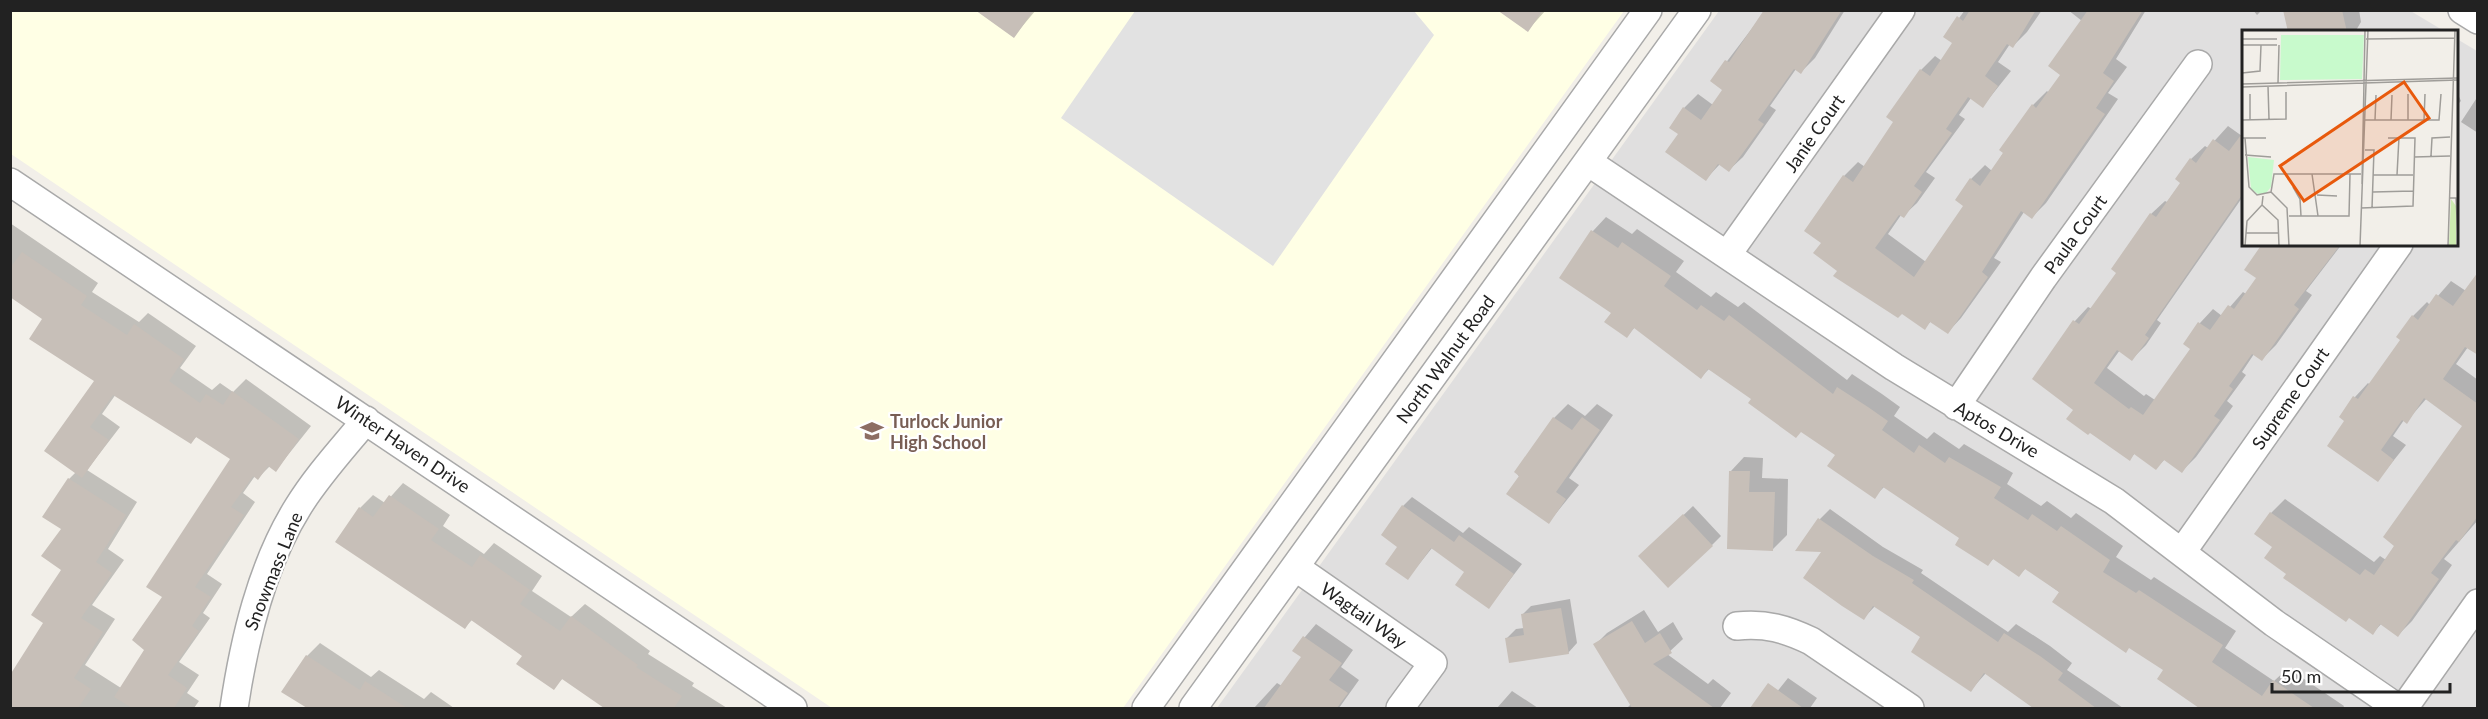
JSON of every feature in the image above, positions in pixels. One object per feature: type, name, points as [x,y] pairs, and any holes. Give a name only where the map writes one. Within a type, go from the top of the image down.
[{"type":"street","points":[[1146,708],[1648,10]]},
{"type":"street","name":"North Walnut Road","points":[[1193,708],[1697,10]]},
{"type":"street","name":"Janie Court","points":[[1727,255],[1901,10]]},
{"type":"street","points":[[2462,10],[2478,20]]},
{"type":"street","name":"Paula Court","points":[[1956,406],[2043,278],[2198,64]]},
{"type":"street","name":"Aptos Drive","points":[[1588,162],[1956,406],[2098,490],[2274,623],[2398,708]]},
{"type":"street","name":"Winter Haven Drive","points":[[10,182],[794,708]]},
{"type":"street","name":"Supreme Court","points":[[2182,552],[2398,246]]},
{"type":"street","name":"Snowmass Lane","points":[[234,708],[243,651],[253,610],[279,544],[298,507],[366,420]]},
{"type":"street","name":"Wagtail Way","points":[[1295,567],[1433,663],[1400,708]]},
{"type":"street","points":[[2404,708],[2478,603]]},
{"type":"street","points":[[1737,627],[1766,625],[1811,641],[1900,706]]},
{"type":"shaded area","points":[[2409,10],[2442,30],[2242,30],[2242,246],[2458,246],[2458,40],[2477,51],[2477,708],[1217,708],[1719,11]]},
{"type":"shaded area","name":"Turlock Junior High School","points":[[10,11],[1624,11],[1123,708],[832,708],[11,154]]},
{"type":"shaded area","points":[[1135,11],[1414,11],[1434,35],[1273,266],[1061,118]]},
{"type":"building","points":[[975,10],[1034,10],[1014,38]]},
{"type":"building","points":[[1497,10],[1543,10],[1528,32]]},
{"type":"building","points":[[1764,10],[1842,10],[1801,74],[1794,69],[1758,120],[1764,124],[1729,172],[1718,164],[1706,181],[1665,152],[1678,134],[1669,128],[1683,107],[1701,120],[1722,90],[1710,81],[1725,60],[1729,62]]},
{"type":"building","points":[[1970,10],[2036,10],[2013,48],[2007,44],[1985,76],[1998,86],[1983,108],[1968,97],[1946,129],[1952,133],[1914,186],[1922,192],[1904,218],[1899,215],[1875,248],[1914,277],[1963,206],[1955,200],[1970,178],[1980,186],[2003,153],[1999,150],[2032,104],[2036,108],[2060,75],[2048,66],[2088,10],[2143,10],[2103,73],[2114,81],[2096,108],[2105,114],[2032,219],[2021,211],[1982,272],[1988,277],[1948,334],[1930,322],[1925,330],[1902,314],[1898,318],[1833,276],[1837,271],[1813,253],[1821,243],[1804,231],[1843,175],[1853,182],[1893,122],[1886,117],[1920,69],[1930,76],[1952,43],[1943,37],[1957,16],[1963,21]]},
{"type":"building","points":[[2283,10],[2342,10],[2347,30],[2288,30]]},
{"type":"building","points":[[2242,134],[2242,195],[2145,335],[2149,338],[2132,361],[2117,350],[2094,383],[2129,409],[2131,407],[2143,415],[2190,349],[2183,344],[2198,322],[2210,330],[2228,305],[2234,309],[2256,278],[2244,270],[2261,246],[2339,246],[2294,305],[2299,309],[2262,361],[2252,354],[2229,386],[2233,389],[2214,416],[2220,420],[2182,473],[2164,460],[2156,470],[2134,454],[2130,461],[2066,419],[2073,410],[2032,379],[2073,320],[2079,324],[2116,273],[2111,269],[2150,213],[2156,217],[2180,183],[2175,179],[2190,158],[2196,163],[2213,139],[2229,151]]},
{"type":"building","points":[[1591,230],[1618,248],[1622,242],[1671,276],[1664,286],[1697,310],[1701,305],[1724,321],[1729,315],[1833,394],[1837,387],[1868,407],[1888,421],[1882,430],[1914,453],[1919,445],[1945,463],[1949,457],[2001,487],[1994,498],[2028,520],[2032,514],[2057,531],[2061,526],[2110,560],[2103,572],[2136,593],[2139,590],[2223,645],[2212,662],[2262,696],[2273,680],[2314,708],[2199,708],[2157,679],[2163,670],[2129,648],[2126,653],[2052,602],[2059,592],[2025,569],[2019,577],[1993,559],[1988,566],[1955,545],[1959,538],[1883,487],[1875,499],[1827,466],[1835,455],[1801,432],[1796,438],[1748,403],[1751,399],[1708,369],[1701,379],[1634,328],[1627,338],[1604,322],[1611,313],[1559,278]]},
{"type":"building","points":[[22,252],[87,296],[81,305],[127,335],[134,324],[184,359],[169,381],[200,403],[206,394],[223,405],[232,391],[299,439],[276,472],[268,466],[258,480],[253,476],[231,507],[244,515],[195,587],[211,597],[192,626],[199,631],[168,675],[187,688],[174,708],[132,708],[114,697],[144,650],[132,640],[162,597],[146,587],[230,459],[196,437],[191,444],[113,395],[90,427],[109,440],[82,478],[44,451],[94,381],[29,339],[42,319],[10,297],[10,268]]},
{"type":"building","points":[[2478,272],[2478,355],[2465,347],[2443,379],[2478,404],[2478,516],[2459,542],[2456,540],[2431,573],[2439,579],[2398,637],[2380,624],[2373,635],[2349,618],[2346,622],[2283,578],[2286,574],[2264,558],[2272,547],[2254,534],[2270,512],[2360,575],[2365,569],[2374,575],[2394,546],[2383,537],[2462,426],[2424,398],[2407,424],[2402,420],[2381,450],[2394,460],[2378,482],[2327,446],[2344,421],[2339,417],[2353,396],[2358,399],[2400,340],[2396,337],[2412,315],[2418,320],[2436,294],[2453,306]]},
{"type":"building","points":[[1553,417],[1572,430],[1582,417],[1600,430],[1556,492],[1566,499],[1549,524],[1506,494],[1519,476],[1514,472]]},
{"type":"building","points":[[1729,471],[1750,471],[1749,492],[1775,492],[1773,551],[1727,549]]},
{"type":"building","points":[[68,478],[126,515],[96,562],[112,573],[81,618],[103,632],[74,678],[91,689],[78,708],[10,708],[10,675],[43,623],[31,615],[61,570],[41,556],[61,529],[42,517]]},
{"type":"building","points":[[389,495],[439,529],[431,540],[472,567],[480,555],[530,590],[520,604],[560,631],[571,616],[638,665],[636,667],[682,696],[674,708],[604,708],[562,679],[554,690],[516,664],[522,656],[471,620],[465,629],[335,542],[359,507],[373,517]]},
{"type":"building","points":[[1402,505],[1454,542],[1459,535],[1514,574],[1489,609],[1455,585],[1464,572],[1431,548],[1408,580],[1385,564],[1397,547],[1381,535]]},
{"type":"building","points":[[1683,514],[1713,546],[1668,588],[1638,556]]},
{"type":"building","points":[[1818,518],[1873,556],[1914,580],[1912,583],[1998,642],[2004,633],[2040,656],[2063,673],[2058,680],[2096,708],[2033,708],[1984,673],[1971,692],[1911,652],[1920,637],[1873,606],[1864,620],[1842,606],[1803,578],[1821,552],[1795,551]]},
{"type":"building","points":[[1561,608],[1569,654],[1509,663],[1505,638],[1524,635],[1521,614]]},
{"type":"building","points":[[1632,621],[1645,643],[1660,633],[1672,653],[1653,664],[1714,708],[1632,708],[1593,644]]},
{"type":"building","points":[[1303,636],[1342,663],[1329,680],[1348,693],[1337,708],[1264,708],[1301,657],[1292,651]]},
{"type":"building","points":[[306,655],[360,690],[365,681],[407,708],[307,708],[281,692]]},
{"type":"building","points":[[1768,683],[1803,708],[1750,708]]},
{"type":"place","name":"Turlock Junior High School","points":[[872,431]]}]
